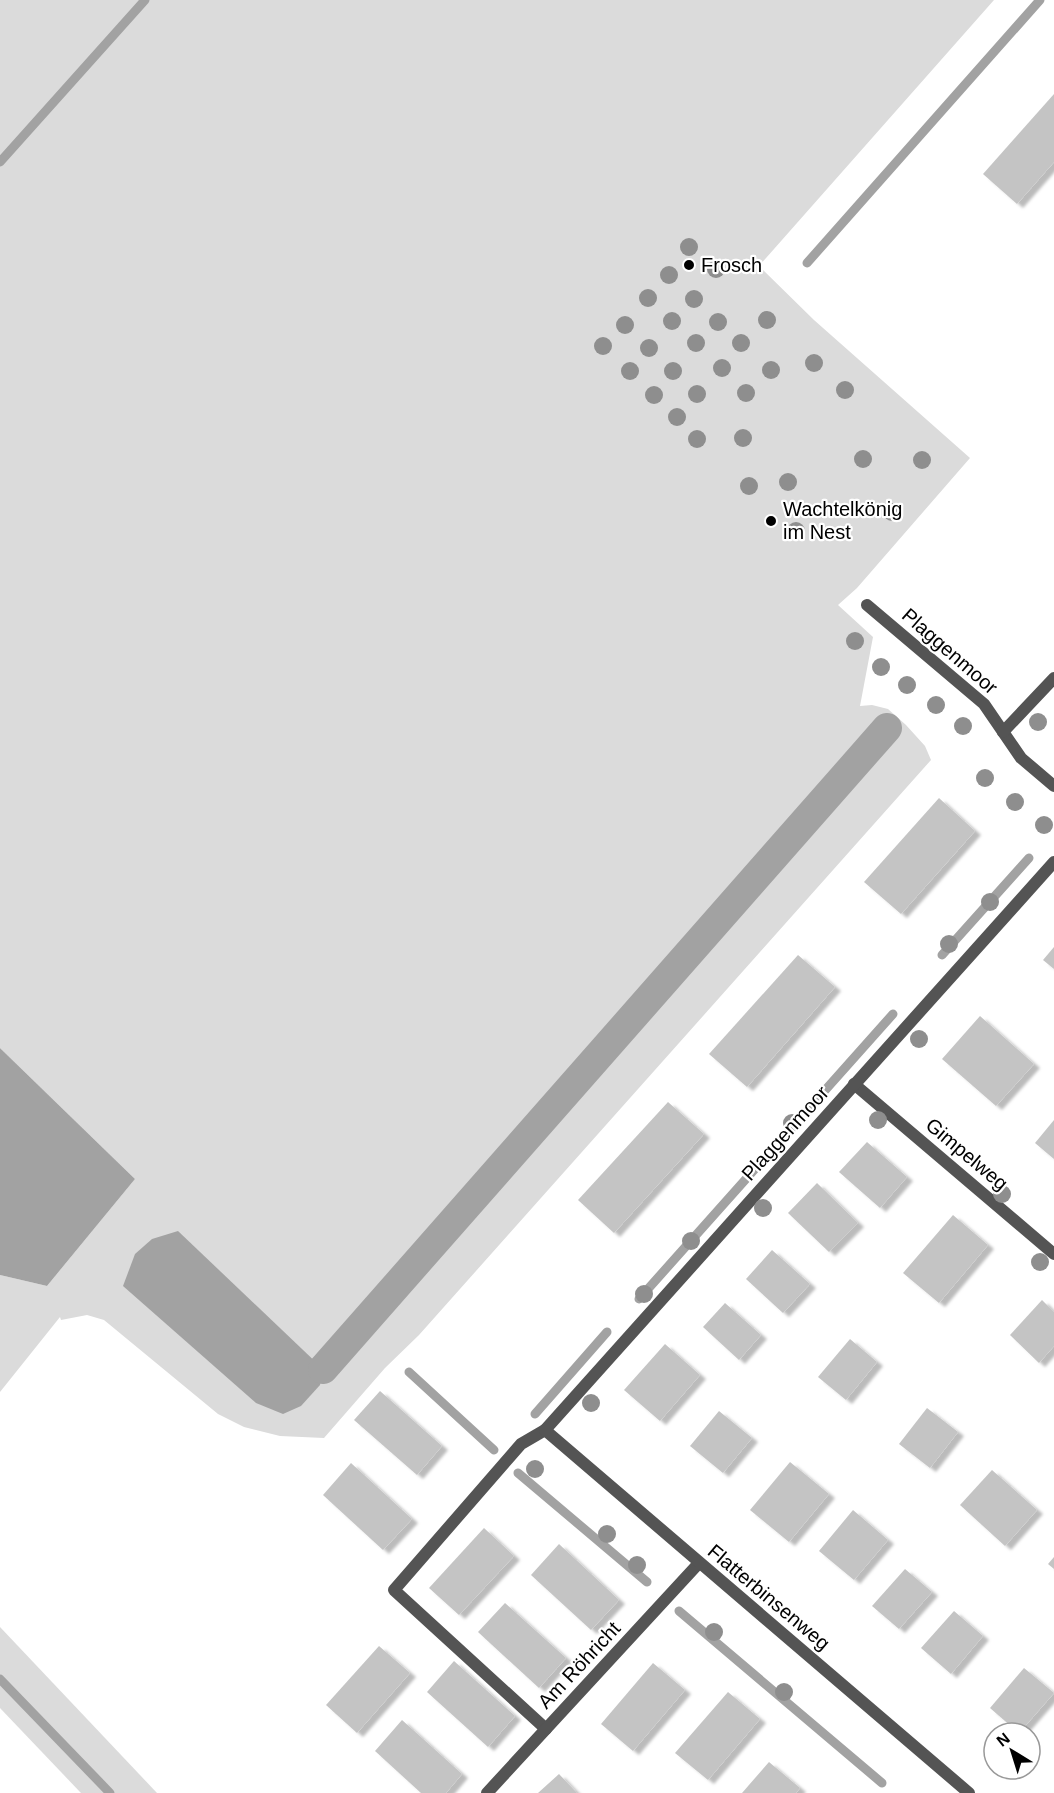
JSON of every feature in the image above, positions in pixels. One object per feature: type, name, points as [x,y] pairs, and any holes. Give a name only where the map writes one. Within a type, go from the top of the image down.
[{"type":"street","name":"Plaggenmoor","points":[[867,605],[984,704],[1022,758],[1054,786]]},
{"type":"street","points":[[1003,732],[1054,678]]},
{"type":"street","name":"Plaggenmoor","points":[[546,1728],[394,1590],[521,1444],[545,1430],[1054,862]]},
{"type":"street","name":"Gimpelweg","points":[[854,1084],[1054,1254]]},
{"type":"street","name":"Flatterbinsenweg","points":[[545,1430],[969,1793]]},
{"type":"street","name":"Am Röhricht","points":[[487,1793],[699,1563]]},
{"type":"shaded area","points":[[0,0],[994,0],[759,266],[814,320],[970,458],[857,588],[838,605],[873,637],[860,706],[872,705],[888,709],[925,746],[931,760],[419,1335],[385,1368],[324,1438],[280,1436],[244,1427],[218,1414],[104,1320],[87,1315],[61,1320],[60,1317],[0,1392],[0,1275],[47,1286],[135,1179],[0,1048]]},
{"type":"shaded area","points":[[0,1048],[135,1179],[47,1286],[0,1275]]},
{"type":"shaded area","points":[[178,1231],[323,1369],[320,1385],[301,1406],[283,1414],[256,1403],[123,1286],[135,1254],[152,1239]]},
{"type":"shaded area","points":[[0,1627],[157,1793],[81,1793],[0,1708]]},
{"type":"building","points":[[1054,94],[1054,162],[1017,204],[983,174]]},
{"type":"building","points":[[939,798],[975,831],[901,914],[864,882]]},
{"type":"building","points":[[1054,947],[1054,969],[1043,960]]},
{"type":"building","points":[[798,955],[835,987],[747,1087],[709,1054]]},
{"type":"building","points":[[980,1016],[1034,1064],[996,1106],[942,1059]]},
{"type":"building","points":[[668,1102],[704,1134],[614,1233],[578,1200]]},
{"type":"building","points":[[1054,1120],[1054,1159],[1035,1143]]},
{"type":"building","points":[[867,1142],[907,1177],[880,1208],[839,1172]]},
{"type":"building","points":[[817,1183],[858,1223],[829,1252],[788,1213]]},
{"type":"building","points":[[953,1215],[988,1245],[939,1303],[903,1273]]},
{"type":"building","points":[[772,1250],[810,1284],[783,1313],[746,1279]]},
{"type":"building","points":[[1042,1300],[1054,1312],[1054,1346],[1039,1363],[1010,1335]]},
{"type":"building","points":[[725,1303],[761,1335],[739,1360],[703,1327]]},
{"type":"building","points":[[850,1339],[877,1362],[846,1400],[818,1377]]},
{"type":"building","points":[[665,1344],[700,1375],[660,1421],[624,1390]]},
{"type":"building","points":[[380,1391],[442,1446],[417,1475],[354,1420]]},
{"type":"building","points":[[927,1408],[958,1432],[930,1468],[899,1444]]},
{"type":"building","points":[[719,1411],[752,1438],[723,1473],[690,1446]]},
{"type":"building","points":[[790,1462],[829,1494],[789,1542],[750,1510]]},
{"type":"building","points":[[351,1463],[412,1519],[383,1550],[323,1495]]},
{"type":"building","points":[[992,1470],[1037,1510],[1005,1546],[960,1505]]},
{"type":"building","points":[[853,1510],[888,1540],[854,1580],[819,1551]]},
{"type":"building","points":[[484,1528],[514,1556],[459,1615],[429,1588]]},
{"type":"building","points":[[559,1544],[619,1600],[591,1630],[531,1575]]},
{"type":"building","points":[[1054,1557],[1054,1569],[1048,1564]]},
{"type":"building","points":[[905,1569],[932,1592],[899,1629],[872,1606]]},
{"type":"building","points":[[505,1603],[566,1658],[539,1688],[478,1632]]},
{"type":"building","points":[[954,1611],[983,1636],[951,1674],[921,1648]]},
{"type":"building","points":[[379,1646],[410,1673],[357,1733],[326,1705]]},
{"type":"building","points":[[454,1661],[515,1716],[488,1747],[427,1692]]},
{"type":"building","points":[[653,1663],[685,1690],[633,1751],[601,1724]]},
{"type":"building","points":[[1024,1668],[1054,1693],[1030,1721],[1005,1721],[990,1708]]},
{"type":"building","points":[[728,1692],[760,1719],[708,1780],[675,1753]]},
{"type":"building","points":[[402,1720],[462,1774],[446,1793],[421,1793],[375,1751]]},
{"type":"building","points":[[769,1762],[800,1788],[796,1793],[742,1793]]},
{"type":"building","points":[[559,1774],[577,1793],[538,1793]]},
{"type":"waterway","points":[[0,162],[145,0]]},
{"type":"waterway","points":[[807,263],[1040,0]]},
{"type":"waterway","points":[[323,1369],[887,728]]},
{"type":"waterway","points":[[942,955],[1029,858]]},
{"type":"waterway","points":[[795,1124],[893,1014]]},
{"type":"waterway","points":[[639,1299],[762,1161]]},
{"type":"waterway","points":[[535,1414],[607,1332]]},
{"type":"waterway","points":[[409,1372],[494,1450]]},
{"type":"waterway","points":[[518,1473],[647,1582]]},
{"type":"waterway","points":[[679,1611],[882,1783]]},
{"type":"waterway","points":[[0,1679],[110,1793]]},
{"type":"place","name":"Frosch","points":[[689,265]]},
{"type":"place","name":"Wachtelkönig im Nest","points":[[771,521]]}]
